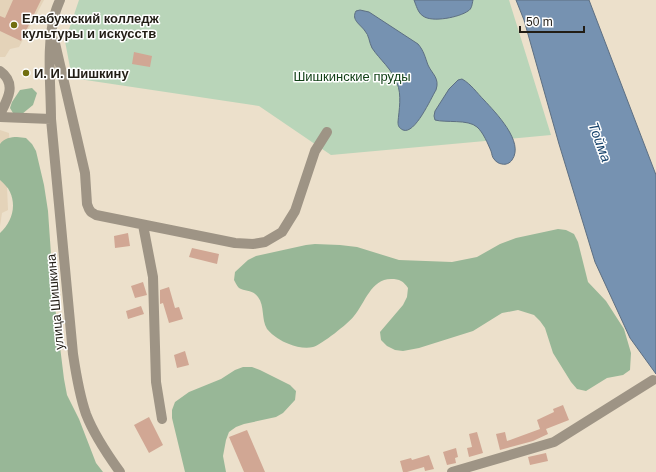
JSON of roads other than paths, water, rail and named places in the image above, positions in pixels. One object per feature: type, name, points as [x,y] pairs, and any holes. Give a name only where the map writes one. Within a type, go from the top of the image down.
[{"type":"street","name":"улица Шишкина","points":[[60,0],[55,14],[51,37],[52,119],[73,354],[76,376],[87,415],[96,436],[120,472]]},
{"type":"street","points":[[51,37],[55,43],[85,173],[87,204],[89,209],[96,215],[235,243],[253,244],[265,242],[282,232],[295,211],[315,151],[327,132]]},
{"type":"street","points":[[0,71],[5,74],[10,86],[8,98],[0,115],[52,119]]},
{"type":"street","points":[[143,225],[153,277],[156,382],[162,419]]},
{"type":"street","points":[[452,472],[554,442],[653,380]]},
{"type":"water","points":[[414,0],[473,0],[470,9],[464,13],[453,17],[433,19],[421,15]]},
{"type":"water","name":"Тойма","points":[[516,0],[589,0],[656,175],[656,374],[630,338],[595,262],[559,144],[524,20]]},
{"type":"water","points":[[360,10],[369,12],[418,44],[435,76],[437,82],[436,90],[422,115],[413,127],[408,130],[403,130],[398,125],[400,97],[399,88],[395,78],[372,48],[366,33],[355,19],[356,11]]},
{"type":"water","points":[[462,79],[474,89],[495,112],[512,136],[515,145],[515,153],[509,163],[501,164],[495,161],[487,142],[477,127],[463,122],[435,120],[435,111],[449,89],[458,80]]},
{"type":"place","name":"Елабужский колледж культуры и искусств","points":[[14,25]]},
{"type":"place","name":"И. И. Шишкину","points":[[26,73]]},
{"type":"park label","name":"Шишкинские пруды","points":[[352,76]]}]
